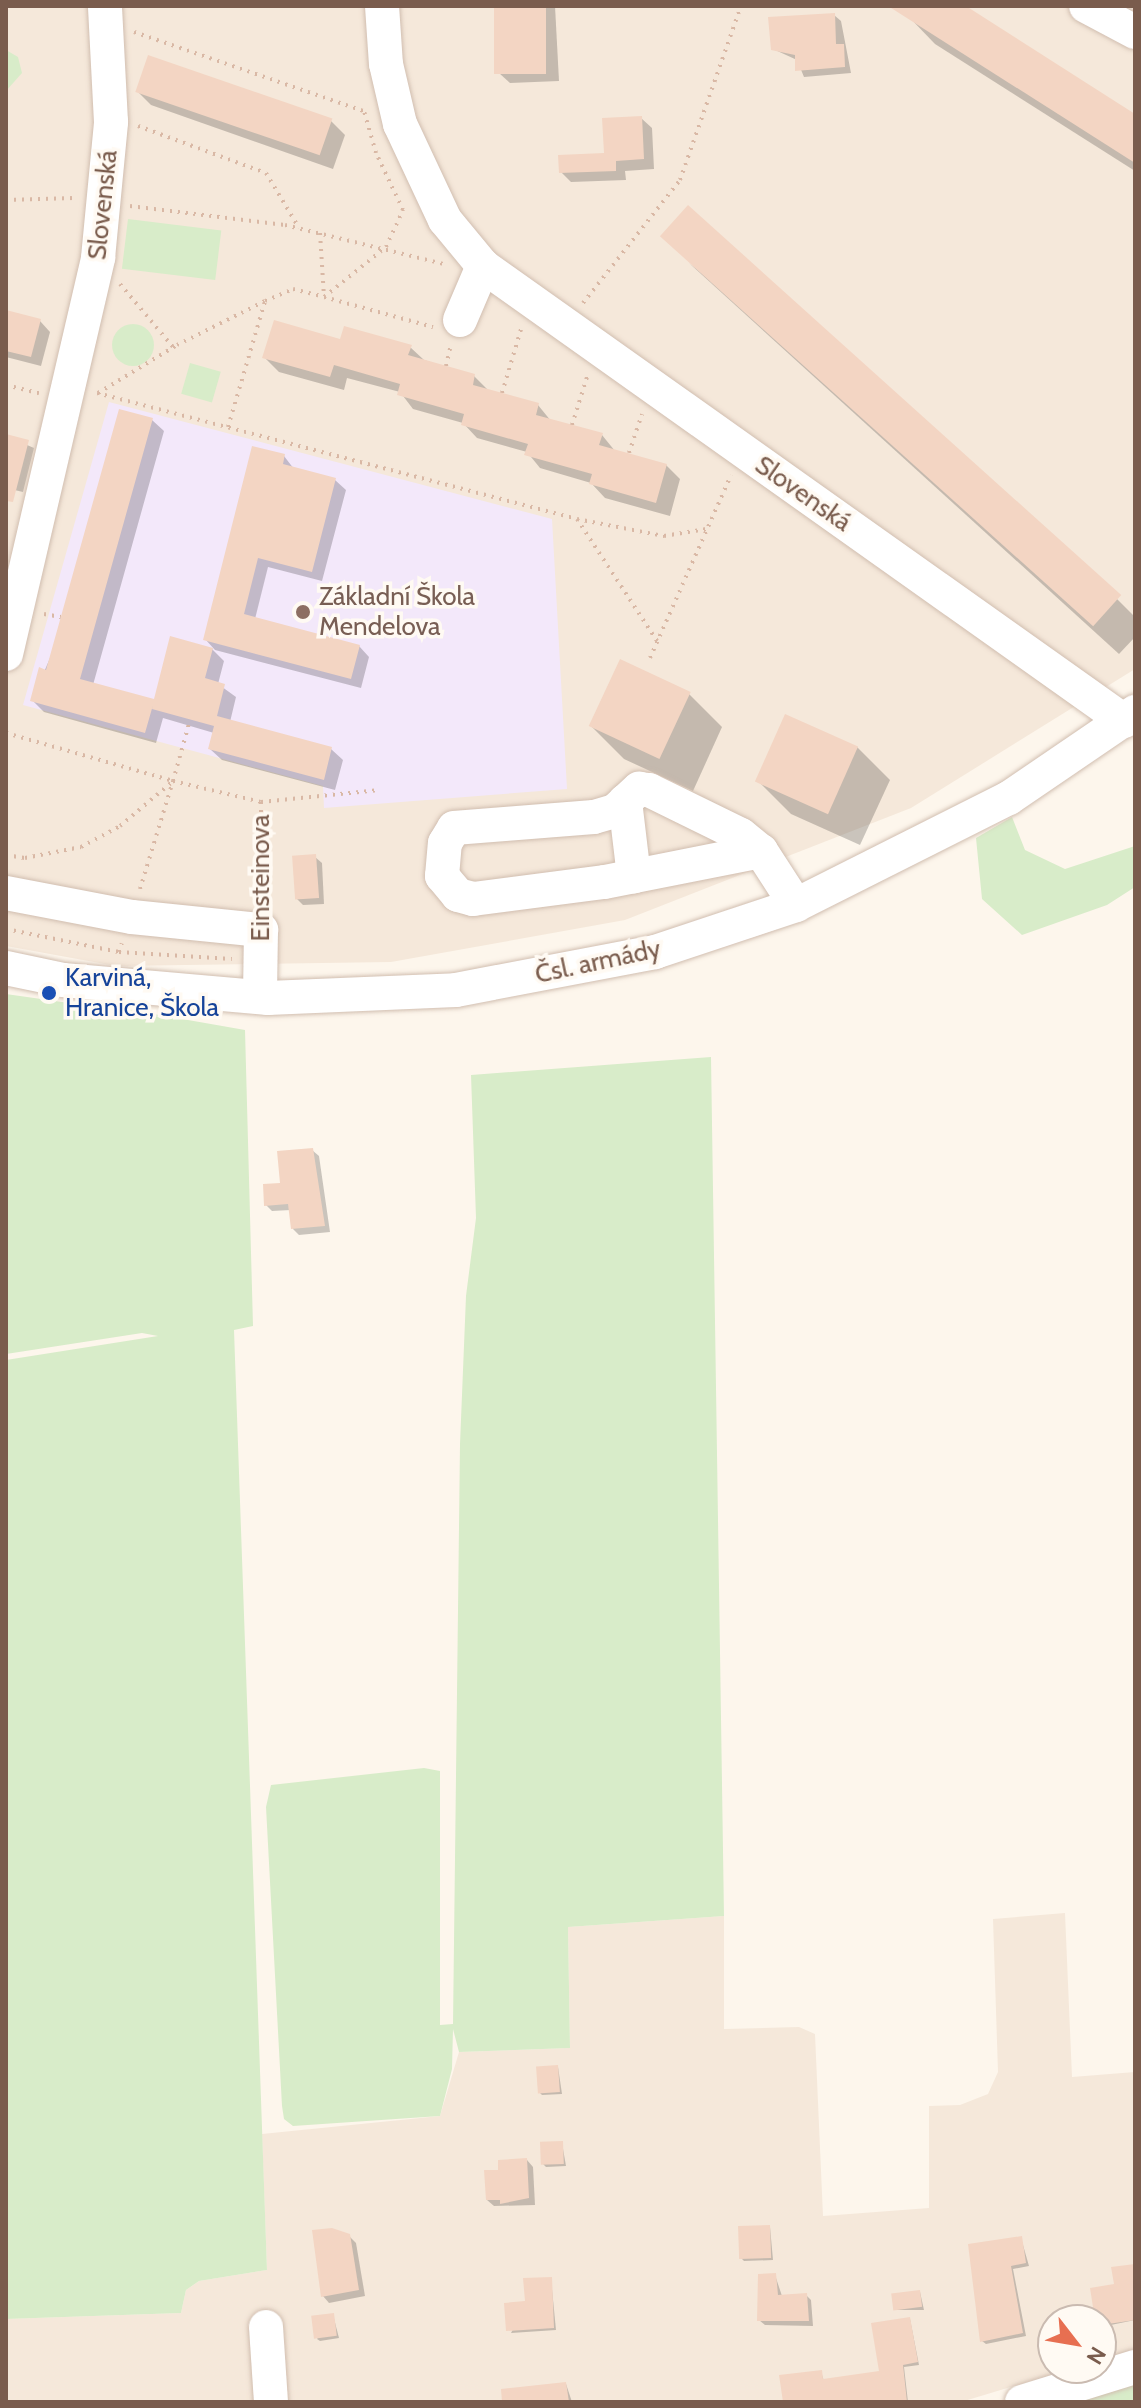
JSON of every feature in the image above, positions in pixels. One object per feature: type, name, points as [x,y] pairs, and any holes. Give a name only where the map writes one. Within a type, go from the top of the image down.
[{"type":"street","name":"Slovenská","points":[[382,6],[386,64],[400,124],[445,220],[482,270],[550,326],[742,451],[1130,717]]},
{"type":"street","points":[[1086,6],[1135,32]]},
{"type":"street","name":"Slovenská","points":[[79,393],[98,258],[111,122],[106,14]]},
{"type":"street","points":[[450,324],[482,270]]},
{"type":"street","points":[[6,654],[79,393]]},
{"type":"street","name":"Čsl. armády","points":[[6,968],[63,980],[260,997],[456,990],[655,952],[796,905],[1009,798],[1130,717]]},
{"type":"street","points":[[761,851],[634,876],[473,899],[458,895],[442,876],[445,843],[454,828],[594,817],[625,801],[639,789],[666,796],[719,822],[761,851],[796,905]]},
{"type":"street","points":[[625,801],[634,876]]},
{"type":"street","points":[[6,893],[260,945]]},
{"type":"street","name":"Einsteinova","points":[[260,945],[260,997]]},
{"type":"street","points":[[266,2327],[271,2402]]},
{"type":"street","points":[[1022,2402],[1135,2367]]},
{"type":"path","points":[[502,393],[524,318],[550,326],[680,180],[741,6]]},
{"type":"path","points":[[106,14],[400,124]]},
{"type":"path","points":[[324,297],[386,247],[403,210],[376,153],[364,111]]},
{"type":"path","points":[[111,122],[157,129],[266,173],[299,228]]},
{"type":"path","points":[[6,200],[72,198],[299,228],[482,270]]},
{"type":"path","points":[[320,233],[324,297]]},
{"type":"path","points":[[98,258],[173,347]]},
{"type":"path","points":[[79,393],[293,289],[450,324]]},
{"type":"path","points":[[228,427],[265,301]]},
{"type":"path","points":[[572,425],[590,368],[593,370]]},
{"type":"path","points":[[79,393],[228,427],[577,519],[664,536],[706,529]]},
{"type":"path","points":[[629,453],[644,406]]},
{"type":"path","points":[[650,658],[742,451]]},
{"type":"path","points":[[577,519],[657,642]]},
{"type":"path","points":[[6,855],[25,858],[81,847],[120,826],[159,798],[173,781],[190,720]]},
{"type":"path","name":"Einsteinova","points":[[6,733],[173,781],[261,802],[260,945]]},
{"type":"path","points":[[261,802],[379,790]]},
{"type":"path","points":[[119,952],[260,945]]},
{"type":"shaded area","points":[[6,6],[1135,6],[1135,669],[911,808],[625,920],[391,962],[116,966],[6,946]]},
{"type":"shaded area","name":"Základní Škola Mendelova","points":[[109,402],[552,519],[567,789],[324,808],[323,786],[23,705]]},
{"type":"shaded area","points":[[1065,1913],[1072,2077],[1135,2072],[1135,2350],[1117,2355],[1117,2304],[1037,2304],[1037,2379],[961,2402],[6,2402],[6,2319],[181,2313],[186,2290],[199,2281],[267,2270],[262,2134],[440,2116],[459,2052],[570,2048],[568,1927],[724,1916],[724,2029],[799,2027],[815,2034],[823,2216],[929,2208],[929,2106],[960,2105],[988,2094],[998,2072],[993,1919]]},
{"type":"green space","points":[[6,50],[18,57],[22,73],[6,91]]},
{"type":"green space","points":[[128,219],[221,230],[215,280],[122,269]]},
{"type":"green space","points":[[133,324],[148,330],[154,345],[148,360],[133,366],[118,360],[112,345],[118,330]]},
{"type":"green space","points":[[190,363],[221,372],[212,403],[181,394]]},
{"type":"green space","points":[[1012,817],[1025,850],[1065,869],[1135,846],[1135,887],[1107,905],[1022,935],[982,899],[976,838]]},
{"type":"green space","points":[[6,994],[69,1003],[68,1009],[78,1003],[114,1007],[245,1030],[253,1326],[234,1330],[267,2270],[199,2281],[186,2290],[181,2313],[6,2319],[6,1360],[158,1336],[142,1333],[6,1354]]},
{"type":"green space","points":[[711,1057],[724,1916],[568,1927],[570,2048],[459,2052],[453,2029],[452,2069],[440,2116],[293,2126],[284,2119],[282,2106],[266,1807],[271,1785],[424,1768],[440,1771],[440,2025],[453,2024],[460,1444],[466,1296],[476,1218],[471,1075]]},
{"type":"green space","points":[[1135,2380],[1135,2402],[1054,2402]]},
{"type":"building","points":[[494,6],[546,6],[546,74],[494,74]]},
{"type":"building","points":[[888,6],[966,6],[1135,114],[1135,163]]},
{"type":"building","points":[[835,13],[836,44],[844,44],[845,67],[795,71],[795,55],[771,50],[768,17]]},
{"type":"building","points":[[148,55],[332,118],[320,155],[135,92]]},
{"type":"building","points":[[642,116],[644,159],[616,161],[616,171],[559,173],[558,155],[604,153],[602,118]]},
{"type":"building","points":[[688,205],[1121,595],[1093,626],[660,236]]},
{"type":"building","points":[[6,310],[41,319],[31,357],[6,351]]},
{"type":"building","points":[[274,320],[340,339],[344,326],[412,345],[408,355],[475,374],[473,385],[539,403],[536,415],[603,433],[599,445],[667,464],[656,503],[589,484],[592,474],[524,455],[528,444],[461,425],[464,414],[397,395],[400,384],[334,365],[330,377],[262,358]]},
{"type":"building","points":[[119,409],[153,418],[80,679],[154,699],[170,636],[213,648],[205,678],[225,684],[217,716],[332,747],[324,780],[208,749],[214,726],[152,709],[153,705],[145,733],[30,701],[39,667],[46,670]]},
{"type":"building","points":[[6,434],[29,440],[13,502],[6,501]]},
{"type":"building","points":[[252,446],[285,454],[283,464],[336,478],[312,572],[258,558],[244,614],[360,645],[351,679],[203,640]]},
{"type":"building","points":[[620,659],[691,692],[659,759],[589,726]]},
{"type":"building","points":[[785,714],[858,747],[828,814],[755,782]]},
{"type":"building","points":[[316,854],[319,898],[295,900],[292,856]]},
{"type":"building","points":[[313,1148],[325,1226],[291,1229],[288,1204],[264,1206],[263,1184],[280,1183],[277,1151]]},
{"type":"building","points":[[558,2065],[560,2092],[538,2093],[536,2067]]},
{"type":"building","points":[[563,2141],[564,2164],[541,2165],[540,2142]]},
{"type":"building","points":[[527,2158],[529,2198],[500,2204],[500,2200],[486,2200],[484,2170],[498,2170],[498,2160]]},
{"type":"building","points":[[770,2225],[771,2258],[739,2259],[738,2226]]},
{"type":"building","points":[[332,2228],[350,2234],[359,2290],[321,2297],[312,2230]]},
{"type":"building","points":[[1022,2236],[1026,2263],[1011,2266],[1023,2333],[980,2342],[968,2244]]},
{"type":"building","points":[[1135,2264],[1135,2320],[1117,2323],[1117,2304],[1092,2304],[1090,2288],[1114,2284],[1111,2267]]},
{"type":"building","points":[[776,2273],[778,2295],[807,2293],[809,2321],[757,2321],[758,2274]]},
{"type":"building","points":[[552,2277],[554,2328],[506,2331],[504,2303],[525,2301],[523,2278]]},
{"type":"building","points":[[920,2290],[922,2307],[893,2310],[891,2294]]},
{"type":"building","points":[[334,2313],[337,2336],[314,2339],[311,2316]]},
{"type":"building","points":[[910,2317],[918,2362],[903,2365],[907,2402],[783,2402],[779,2375],[822,2370],[823,2379],[879,2371],[871,2323]]},
{"type":"building","points":[[566,2382],[569,2402],[502,2402],[501,2389]]},
{"type":"place","name":"Základní Škola Mendelova","points":[[303,612]]},
{"type":"place","name":"Karviná, Hranice, Škola","points":[[49,993]]}]
